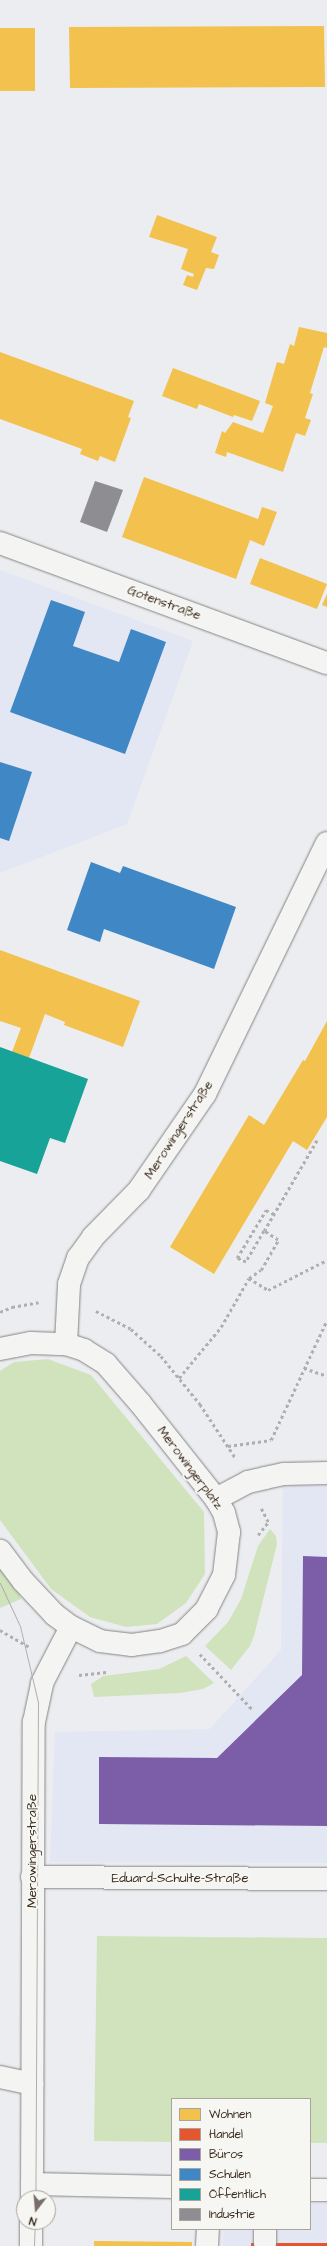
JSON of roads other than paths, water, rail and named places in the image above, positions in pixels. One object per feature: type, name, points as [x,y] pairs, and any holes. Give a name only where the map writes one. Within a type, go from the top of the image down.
[{"type":"street","name":"Gotenstraße","points":[[0,543],[327,663]]},
{"type":"street","name":"Merowingerstraße","points":[[66,1344],[69,1284],[78,1258],[93,1237],[139,1190],[205,1094],[327,843]]},
{"type":"street","name":"Merowingerplatz","points":[[0,1349],[30,1343],[66,1344],[84,1350],[106,1364],[140,1403],[216,1499],[224,1513],[229,1532],[224,1575],[207,1609],[182,1634],[160,1641],[132,1645],[100,1641],[71,1627],[54,1614],[38,1598],[0,1551]]},
{"type":"street","points":[[216,1499],[248,1482],[265,1478],[284,1474],[327,1473]]},
{"type":"street","name":"Merowingerstraße","points":[[32,2190],[32,1877],[34,1722],[42,1684],[71,1627]]},
{"type":"street","name":"Eduard-Schulte-Straße","points":[[32,1877],[327,1879]]},
{"type":"street","points":[[0,2077],[32,2084]]},
{"type":"street","points":[[56,2190],[171,2187]]},
{"type":"street","points":[[311,2190],[327,2190]]},
{"type":"street","points":[[31,2230],[31,2246]]},
{"type":"street","points":[[207,2246],[208,2230]]},
{"type":"tram line","points":[[0,1583],[20,1626],[38,1702],[35,2190]]},
{"type":"tram line","points":[[34,2246],[35,2230]]}]
